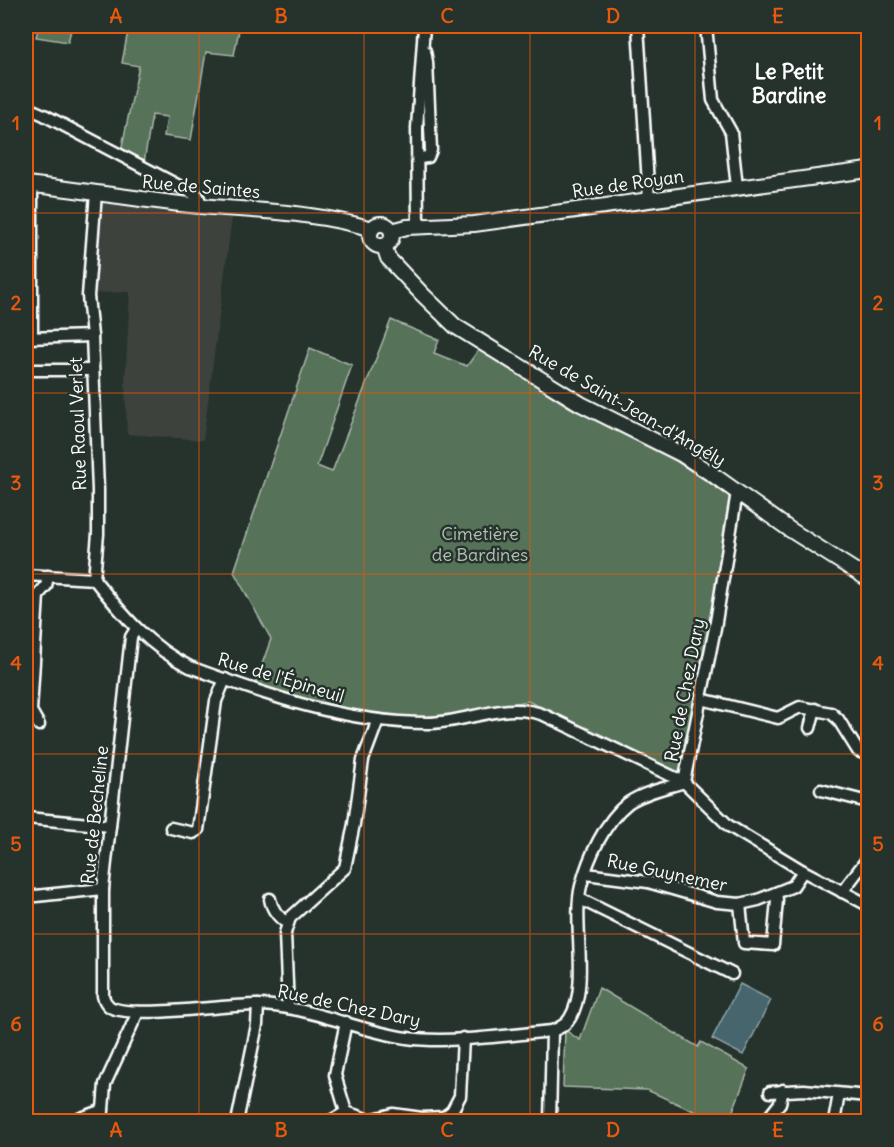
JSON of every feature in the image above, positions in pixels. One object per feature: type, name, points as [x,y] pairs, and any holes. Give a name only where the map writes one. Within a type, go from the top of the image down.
[{"type":"main road","name":"Rue de Royan","points":[[392,231],[418,226],[474,224],[868,170]]},
{"type":"main road","name":"Rue de Saintes","points":[[29,185],[202,206],[307,215],[343,220],[372,229]]},
{"type":"main road","points":[[381,224],[387,225],[392,231],[392,238],[384,246],[377,245],[372,241],[370,235],[372,229],[381,224]]},
{"type":"main road","name":"Rue de Saint-Jean-d'Angély","points":[[384,246],[388,258],[455,326],[581,404],[681,454],[792,531],[868,579]]},
{"type":"street","points":[[418,226],[418,95],[420,62],[424,47],[424,26]]},
{"type":"street","points":[[638,26],[649,200]]},
{"type":"street","points":[[706,26],[713,100],[731,132],[737,187]]},
{"type":"street","points":[[26,107],[198,196],[202,206]]},
{"type":"street","points":[[29,185],[29,338],[92,336]]},
{"type":"street","name":"Rue Raoul Verlet","points":[[94,579],[98,534],[92,336],[88,296],[96,193]]},
{"type":"street","points":[[26,370],[93,370]]},
{"type":"street","name":"Rue de Chez Dary","points":[[108,1006],[138,1012],[258,1005],[288,1008],[407,1038],[463,1038],[552,1031],[562,1027],[570,1018],[577,999],[581,886],[605,830],[627,804],[652,792],[684,782],[715,628],[737,492]]},
{"type":"street","points":[[26,575],[94,579],[139,632]]},
{"type":"street","points":[[39,725],[31,711],[38,595],[46,586],[48,576]]},
{"type":"street","name":"Rue de l'Épineuil","points":[[139,632],[172,658],[190,667],[332,714],[430,723],[512,709],[529,709],[684,782],[729,826],[803,871],[868,905]]},
{"type":"street","name":"Rue de Becheline","points":[[108,1006],[103,996],[103,889],[131,637],[139,632]]},
{"type":"street","points":[[171,828],[193,833],[198,830],[216,701],[225,679]]},
{"type":"street","points":[[701,699],[778,718],[800,707],[831,714],[838,719],[858,751],[868,755]]},
{"type":"street","points":[[810,728],[815,709]]},
{"type":"street","points":[[288,1008],[285,933],[287,923],[345,868],[363,760],[378,720]]},
{"type":"street","points":[[821,790],[868,802]]},
{"type":"street","points":[[27,818],[110,826]]},
{"type":"street","points":[[842,892],[868,858]]},
{"type":"street","name":"Rue Guynemer","points":[[586,874],[648,882],[717,902],[740,904],[758,900],[793,886],[803,871]]},
{"type":"street","points":[[26,897],[103,889]]},
{"type":"street","points":[[740,904],[744,944],[773,945],[776,893]]},
{"type":"street","points":[[270,899],[272,908],[287,923]]},
{"type":"street","points":[[579,899],[732,975]]},
{"type":"street","points":[[237,1122],[257,1025],[258,1005]]},
{"type":"street","points":[[70,1122],[102,1116],[107,1079],[138,1012]]},
{"type":"street","points":[[346,1022],[335,1075],[346,1112]]},
{"type":"street","points":[[550,1122],[552,1031]]},
{"type":"street","points":[[329,1122],[346,1112],[370,1120],[393,1114],[422,1118],[444,1117],[452,1111],[460,1096],[463,1038]]},
{"type":"street","points":[[765,1122],[780,1103],[783,1090]]},
{"type":"street","points":[[770,1092],[804,1090],[868,1096]]},
{"type":"street","points":[[834,1122],[839,1094]]},
{"type":"shaded area","points":[[100,200],[144,209],[232,217],[203,440],[127,434],[125,384],[130,292],[95,293]]},
{"type":"green space","points":[[39,26],[72,26],[68,42],[36,37]]},
{"type":"green space","points":[[129,26],[208,26],[239,30],[234,55],[206,52],[191,140],[164,136],[167,117],[152,115],[144,162],[121,151],[139,66],[122,63]]},
{"type":"green space","name":"Cimetière de Bardines","points":[[391,320],[439,340],[434,353],[467,366],[479,349],[569,407],[676,461],[728,495],[731,501],[682,770],[675,772],[528,701],[433,718],[397,717],[350,711],[255,684],[271,639],[234,572],[310,348],[352,365],[317,466],[332,472]]},
{"type":"green space","points":[[599,988],[698,1047],[701,1042],[749,1069],[729,1121],[716,1121],[647,1090],[563,1087],[565,1030],[580,1040]]},
{"type":"water","points":[[740,984],[771,1000],[743,1055],[712,1039]]},
{"type":"district","name":"Le Petit Bardine","points":[[789,84]]}]
